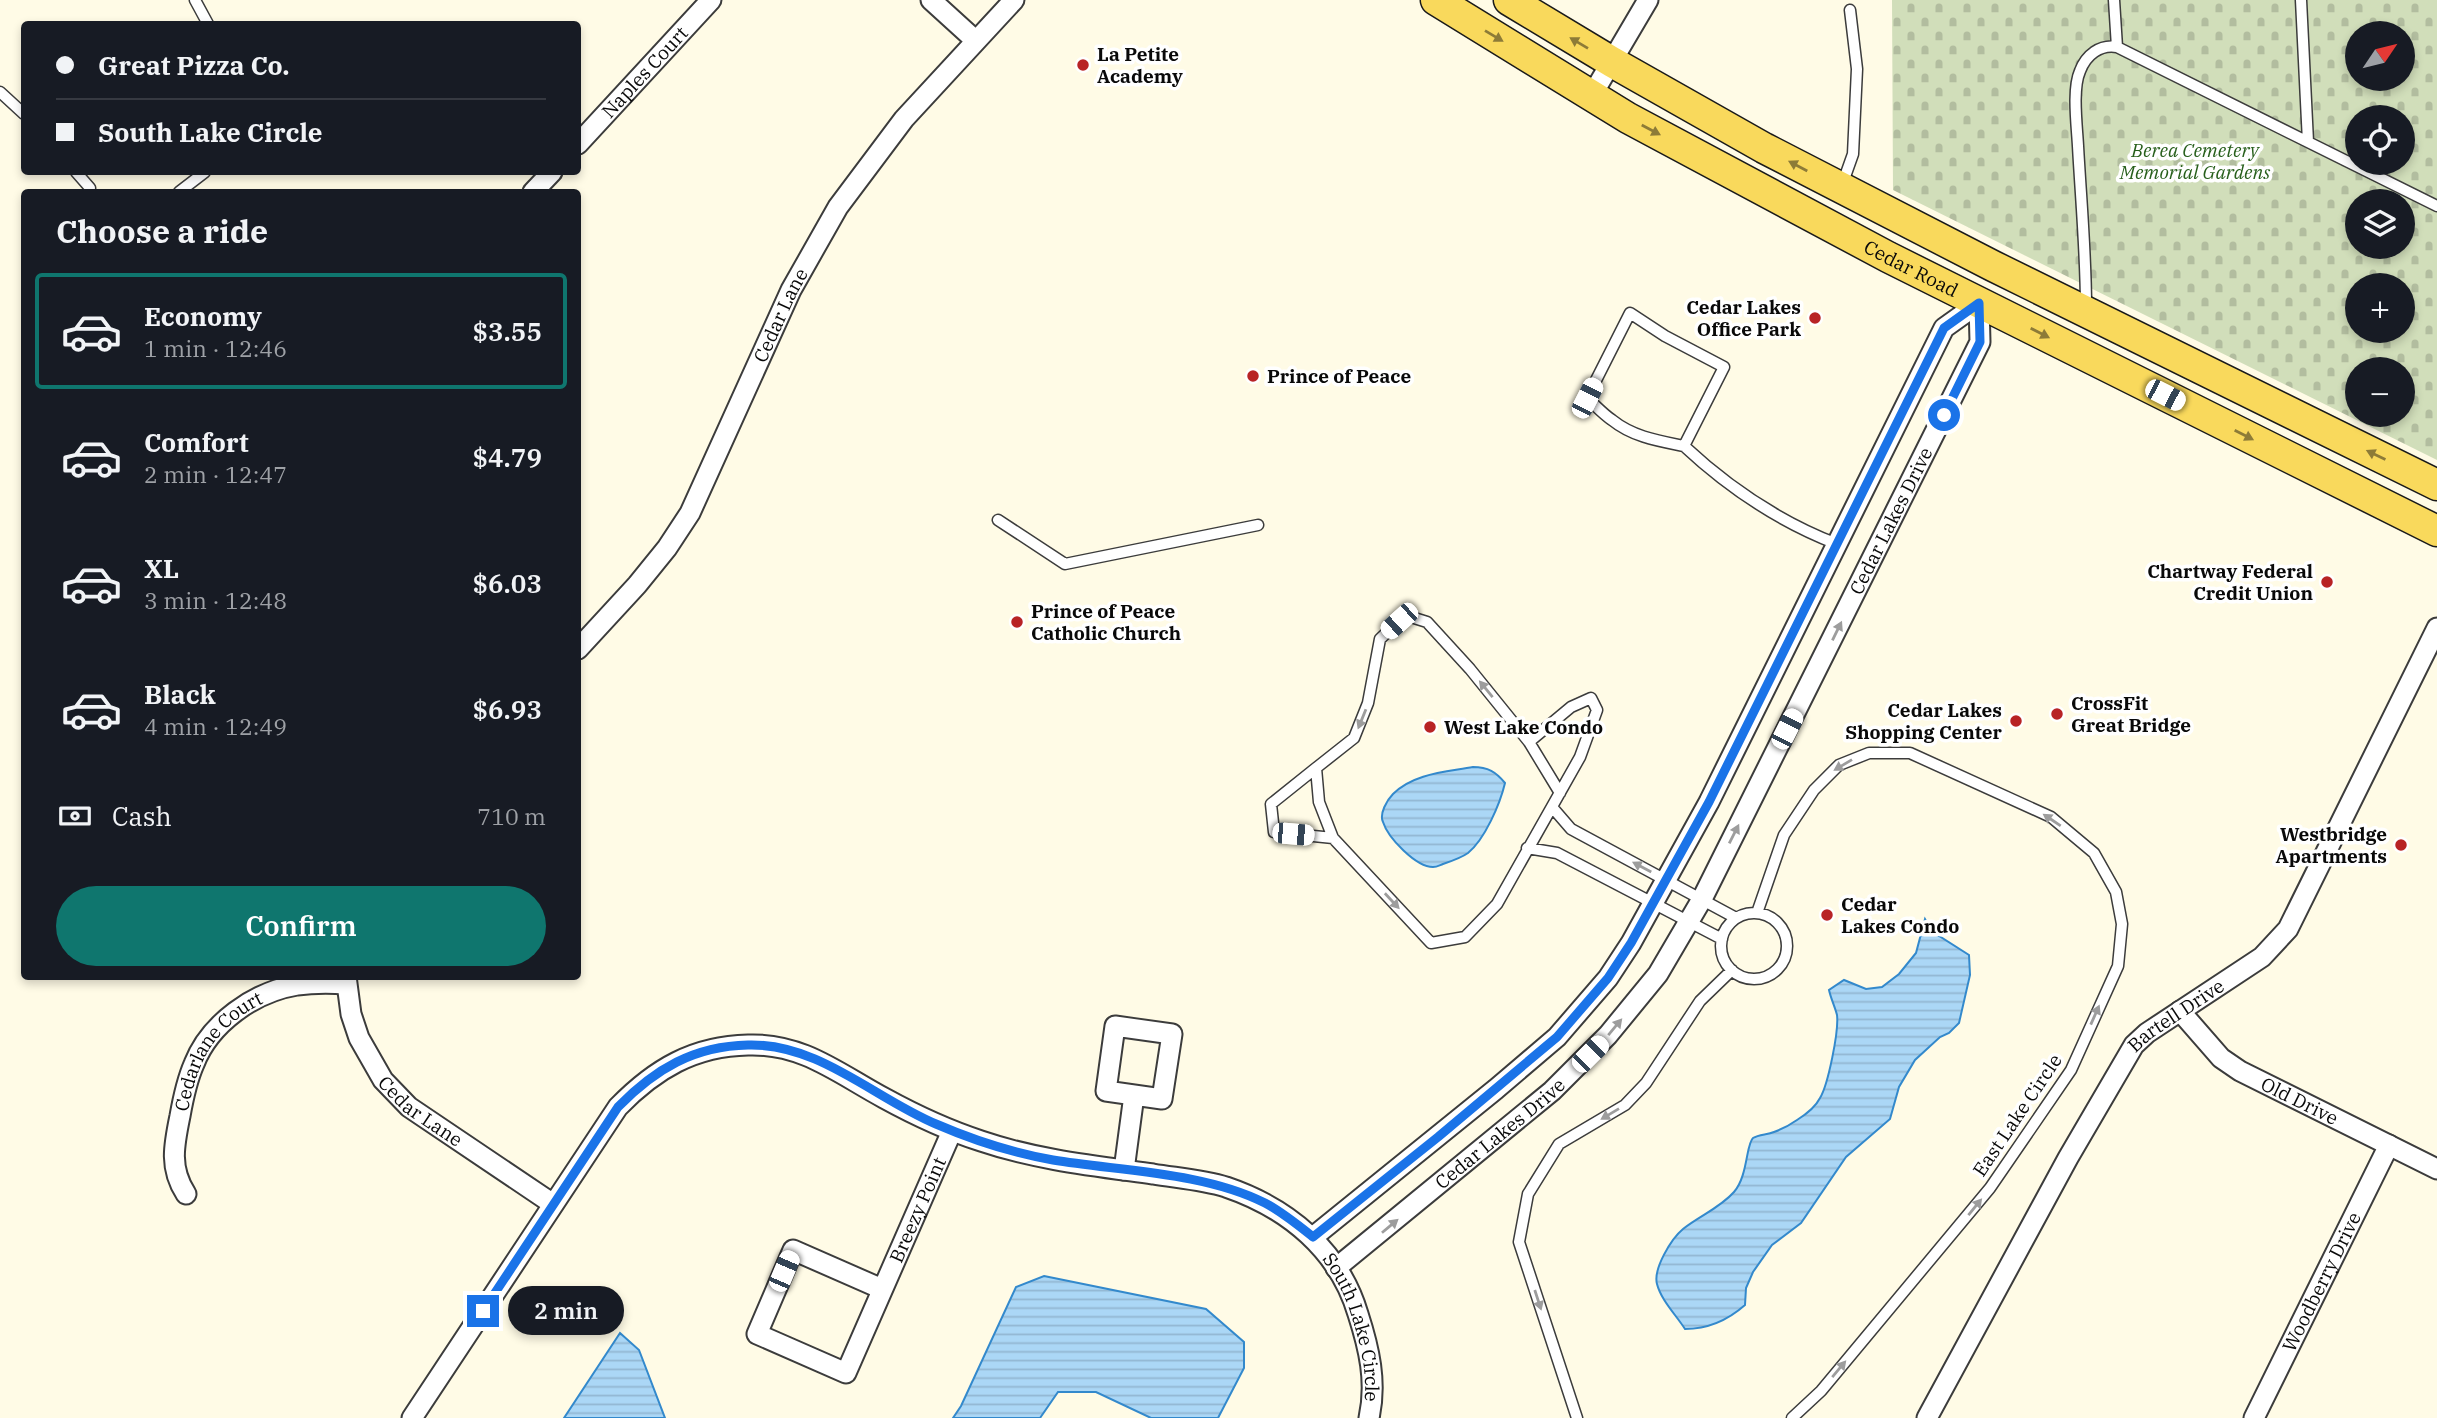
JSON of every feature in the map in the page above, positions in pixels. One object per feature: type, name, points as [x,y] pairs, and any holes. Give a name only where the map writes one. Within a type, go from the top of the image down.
[{"type":"main road","name":"Cedar Road","points":[[1436,0],[1628,118],[1841,232],[2437,531]]},
{"type":"main road","name":"Cedar Road","points":[[1509,0],[1752,142],[1924,231],[2437,485]]},
{"type":"main road","points":[[1924,231],[1961,273],[1979,303],[1995,293],[2019,297],[2197,386],[2287,411]]},
{"type":"street","name":"Naples Court","points":[[581,141],[711,0]]},
{"type":"street","points":[[931,0],[975,40]]},
{"type":"street","name":"Cedar Lane","points":[[581,646],[645,576],[690,513],[791,290],[826,226],[904,119],[1014,0]]},
{"type":"street","points":[[1592,95],[1648,0]]},
{"type":"street","points":[[536,189],[549,175]]},
{"type":"street","name":"Cedar Lakes Drive","points":[[1313,1237],[1557,1037],[1608,978],[1653,905],[1709,802],[1944,328],[1979,303]]},
{"type":"street","name":"Cedar Lakes Drive","points":[[1336,1268],[1552,1091],[1608,1035],[1658,974],[1702,899],[1980,342],[1979,303]]},
{"type":"street","name":"Bartell Drive","points":[[1927,1418],[2126,1056],[2147,1033],[2262,957],[2288,929],[2437,628]]},
{"type":"street","name":"Cedar Lane","points":[[346,980],[351,1014],[359,1038],[371,1062],[392,1089],[416,1113],[553,1204]]},
{"type":"street","name":"Cedarlane Court","points":[[186,1194],[174,1170],[173,1149],[194,1063],[206,1041],[230,1016],[254,1000],[297,985],[346,980]]},
{"type":"street","name":"Old Drive","points":[[2180,1011],[2221,1058],[2240,1071],[2437,1169]]},
{"type":"street","points":[[1115,1026],[1172,1034],[1162,1099],[1134,1095],[1106,1091],[1115,1026]]},
{"type":"street","name":"South Lake Circle","points":[[412,1418],[618,1107],[658,1072],[683,1058],[713,1049],[748,1045],[773,1046],[799,1052],[831,1066],[882,1098],[982,1142],[1049,1159],[1224,1187],[1265,1203],[1297,1223],[1313,1237],[1354,1298],[1368,1345],[1372,1370],[1368,1418]]},
{"type":"street","points":[[1124,1170],[1134,1095]]},
{"type":"street","name":"Breezy Point","points":[[882,1289],[793,1250],[757,1334],[846,1373],[952,1131]]},
{"type":"street","name":"Woodberry Drive","points":[[2254,1418],[2389,1145]]},
{"type":"lane","points":[[195,0],[206,21]]},
{"type":"lane","points":[[2114,0],[2117,47]]},
{"type":"lane","points":[[2301,0],[2308,142]]},
{"type":"lane","points":[[1841,188],[1853,154],[1857,69],[1850,10]]},
{"type":"lane","points":[[2086,311],[2077,81],[2080,71],[2096,50],[2103,46],[2117,47],[2437,206]]},
{"type":"lane","points":[[0,92],[21,111]]},
{"type":"lane","points":[[79,175],[90,188]]},
{"type":"lane","points":[[182,189],[201,175]]},
{"type":"lane","points":[[1684,446],[1724,367],[1665,336],[1630,313],[1587,398],[1612,421],[1632,432],[1649,439],[1684,446],[1740,492],[1788,522],[1837,544]]},
{"type":"lane","points":[[998,520],[1065,564],[1258,526]]},
{"type":"lane","points":[[1333,838],[1274,832],[1271,804],[1354,738],[1368,703],[1380,639],[1399,621],[1411,617],[1427,622],[1470,669],[1530,742],[1560,793]]},
{"type":"lane","points":[[1316,768],[1319,802],[1333,838],[1431,943],[1465,937],[1497,904],[1580,757],[1597,710],[1591,698],[1572,707],[1530,742]]},
{"type":"lane","name":"East Lake Circle","points":[[1756,913],[1784,835],[1814,790],[1839,765],[1870,753],[1910,753],[2052,817],[2094,853],[2116,892],[2122,923],[2118,966],[2071,1070],[1982,1199],[1821,1391],[1792,1418]]},
{"type":"lane","points":[[1552,807],[1571,829],[1736,918]]},
{"type":"lane","points":[[1527,848],[1557,853],[1722,939]]},
{"type":"lane","points":[[1756,913],[1777,922],[1787,943],[1782,964],[1774,973],[1752,979],[1731,970],[1724,961],[1721,950],[1722,939],[1730,924],[1745,914],[1756,913]]},
{"type":"lane","points":[[1577,1418],[1519,1242],[1528,1194],[1559,1144],[1625,1105],[1646,1083],[1700,1000],[1731,970]]},
{"type":"green space","name":"Berea Cemetery Memorial Gardens","points":[[1892,0],[2437,0],[2437,460],[2371,427],[2415,427],[2415,357],[2345,357],[2345,414],[1893,190]]},
{"type":"water","points":[[1473,767],[1491,771],[1505,783],[1496,811],[1486,830],[1468,853],[1434,867],[1426,866],[1411,857],[1386,829],[1382,815],[1386,803],[1401,787],[1411,782],[1431,775]]},
{"type":"water","points":[[1925,919],[1933,932],[1969,955],[1970,975],[1959,1023],[1915,1060],[1899,1087],[1890,1119],[1846,1157],[1801,1223],[1772,1245],[1753,1272],[1746,1288],[1745,1305],[1718,1323],[1685,1329],[1665,1302],[1657,1284],[1660,1263],[1668,1247],[1683,1229],[1734,1192],[1742,1178],[1753,1138],[1789,1125],[1807,1113],[1818,1101],[1829,1070],[1836,1033],[1837,1015],[1829,990],[1844,980],[1866,989],[1882,987],[1899,974],[1916,953]]},
{"type":"water","points":[[1044,1276],[1206,1309],[1244,1342],[1244,1368],[1218,1418],[1151,1418],[1096,1392],[1058,1392],[1040,1418],[953,1418],[1016,1287]]},
{"type":"water","points":[[620,1333],[639,1350],[665,1418],[564,1418]]},
{"type":"place","name":"La Petite Academy","points":[[1083,65]]},
{"type":"place","name":"Cedar Lakes Office Park","points":[[1815,318]]},
{"type":"place","name":"Prince of Peace","points":[[1253,376]]},
{"type":"place","name":"Chartway Federal Credit Union","points":[[2327,582]]},
{"type":"place","name":"Prince of Peace Catholic Church","points":[[1017,622]]},
{"type":"place","name":"CrossFit Great Bridge","points":[[2057,714]]},
{"type":"place","name":"Cedar Lakes Shopping Center","points":[[2016,721]]},
{"type":"place","name":"West Lake Condo","points":[[1430,727]]},
{"type":"place","name":"Westbridge Apartments","points":[[2401,845]]},
{"type":"place","name":"Cedar Lakes Condo","points":[[1827,915]]},
{"type":"route","points":[[483,1311],[618,1107],[658,1072],[683,1058],[713,1049],[748,1045],[773,1046],[799,1052],[831,1066],[882,1098],[923,1119],[982,1142],[1049,1159],[1224,1187],[1265,1203],[1297,1223],[1313,1237],[1557,1037],[1608,978],[1653,905],[1709,802],[1944,328],[1979,303],[1980,342],[1944,415]]}]
